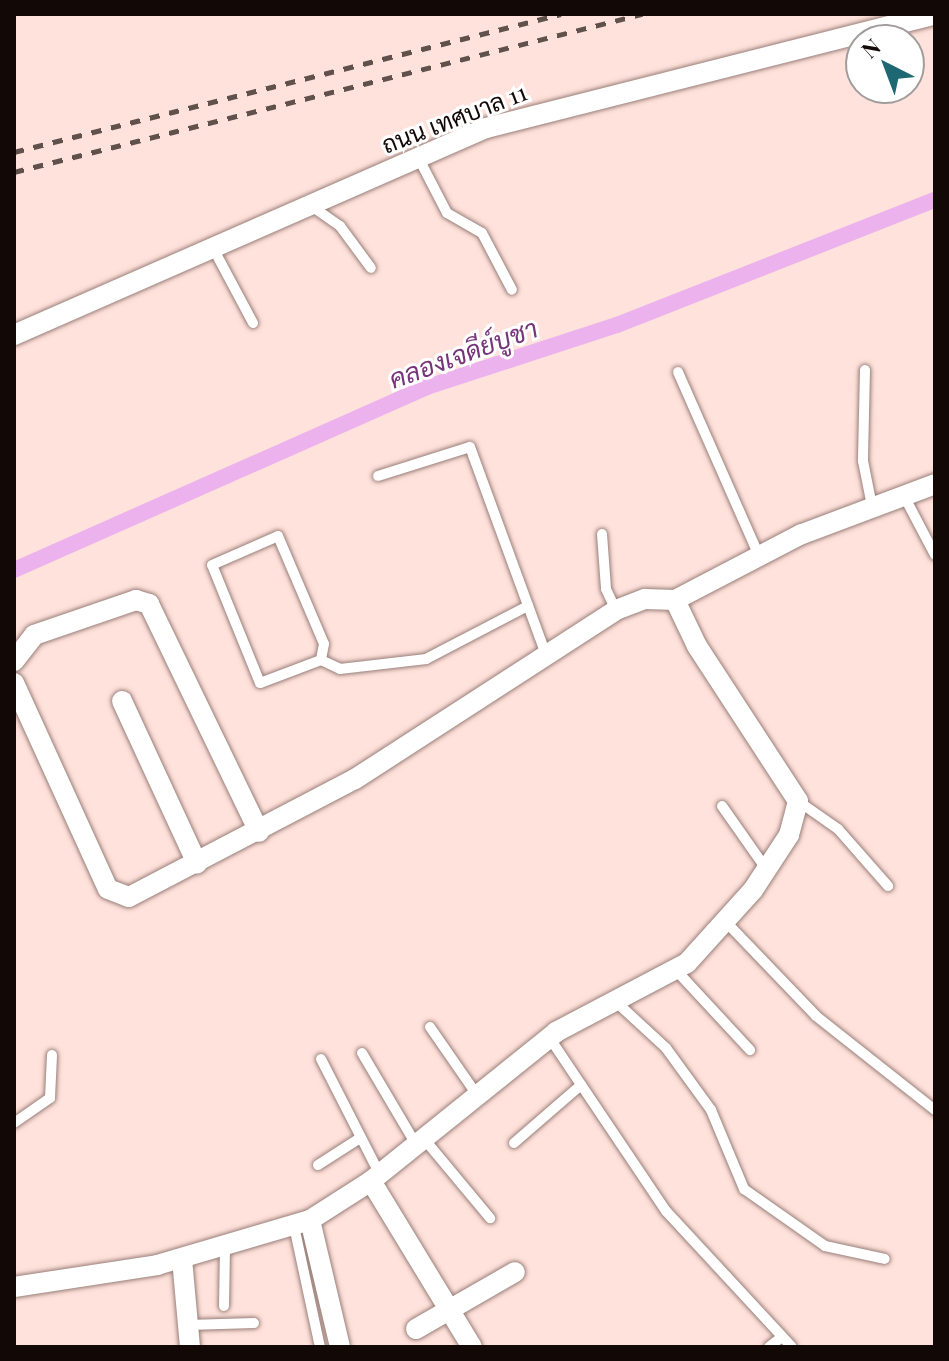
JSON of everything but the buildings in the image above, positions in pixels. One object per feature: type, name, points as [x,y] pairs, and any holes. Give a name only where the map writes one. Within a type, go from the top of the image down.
[{"type":"street","name":"ถนน เทศบาล 11","points":[[14,335],[418,157],[533,113],[935,14]]},
{"type":"street","points":[[14,683],[108,889],[129,897],[259,832],[547,659],[616,610],[645,599],[675,600],[759,556],[872,506],[935,484]]},
{"type":"street","points":[[14,661],[34,635],[136,600],[149,604],[259,832]]},
{"type":"street","points":[[14,1287],[182,1259],[225,1249],[302,1223],[376,1178],[549,1037],[612,999],[674,968],[726,922],[767,870],[789,835],[798,801],[697,646],[675,600]]},
{"type":"street","points":[[122,701],[197,863]]},
{"type":"street","points":[[376,1178],[472,1347]]},
{"type":"street","points":[[302,1223],[340,1347]]},
{"type":"street","points":[[182,1259],[190,1347]]},
{"type":"street","points":[[416,1329],[449,1307],[515,1272]]},
{"type":"lane","points":[[418,157],[447,213],[482,233],[512,290]]},
{"type":"lane","points":[[310,205],[340,226],[371,268]]},
{"type":"lane","points":[[213,248],[253,323]]},
{"type":"lane","points":[[865,370],[863,461],[872,506]]},
{"type":"lane","points":[[678,372],[759,556]]},
{"type":"lane","points":[[378,476],[470,447],[547,659]]},
{"type":"lane","points":[[903,494],[935,555]]},
{"type":"lane","points":[[602,534],[606,589],[616,610]]},
{"type":"lane","points":[[321,660],[324,644],[278,536],[212,565],[260,683],[321,660],[340,669],[426,659],[528,606]]},
{"type":"lane","points":[[798,801],[813,805],[888,886]]},
{"type":"lane","points":[[722,806],[767,870]]},
{"type":"lane","points":[[726,922],[793,995],[935,1110]]},
{"type":"lane","points":[[674,968],[750,1050]]},
{"type":"lane","points":[[612,999],[666,1048],[711,1110],[744,1189],[825,1246],[885,1259]]},
{"type":"lane","points":[[430,1027],[477,1095]]},
{"type":"lane","points":[[549,1037],[666,1211],[792,1347]]},
{"type":"lane","points":[[362,1053],[421,1143],[490,1218]]},
{"type":"lane","points":[[14,1123],[50,1098],[52,1055]]},
{"type":"lane","points":[[321,1059],[376,1178]]},
{"type":"lane","points":[[514,1143],[581,1085]]},
{"type":"lane","points":[[318,1165],[360,1138]]},
{"type":"lane","points":[[302,1223],[320,1347]]},
{"type":"lane","points":[[224,1306],[225,1249]]},
{"type":"lane","points":[[188,1325],[254,1323]]},
{"type":"lane","points":[[769,1347],[782,1337]]},
{"type":"waterway","name":"คลองเจดีย์บูชา","points":[[14,570],[427,387],[617,325],[935,200]]},
{"type":"railway","points":[[14,152],[561,14]]},
{"type":"railway","points":[[14,172],[642,14]]}]
